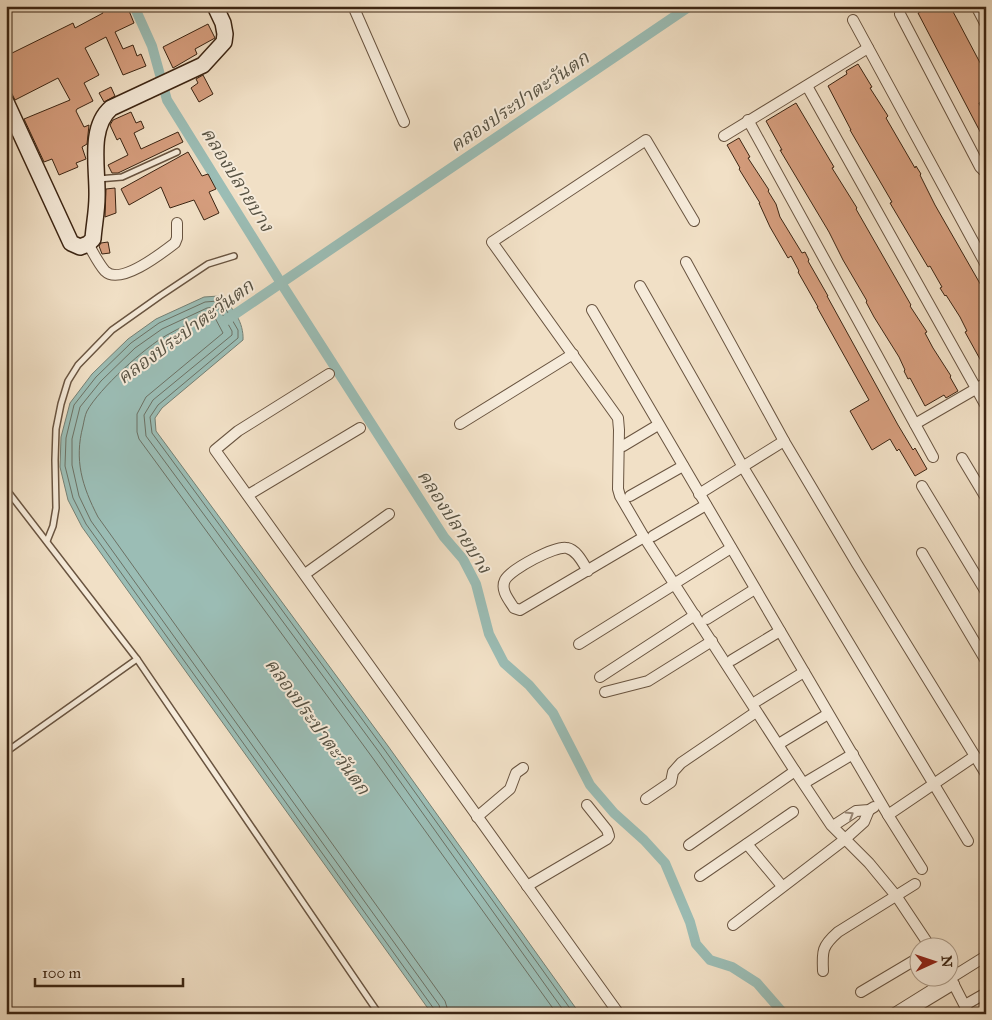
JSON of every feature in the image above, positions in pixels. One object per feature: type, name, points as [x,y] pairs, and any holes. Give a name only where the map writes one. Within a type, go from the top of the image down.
[{"type":"street","points":[[6,102],[71,243],[80,247],[88,244],[93,239],[97,196],[98,125],[104,114],[111,108],[203,65],[224,42],[224,29],[215,6]]},
{"type":"street","points":[[353,6],[402,118]]},
{"type":"street","points":[[976,6],[986,25]]},
{"type":"street","points":[[900,14],[980,167],[986,173]]},
{"type":"street","points":[[853,20],[986,265]]},
{"type":"street","points":[[724,136],[868,48]]},
{"type":"street","points":[[807,86],[986,406]]},
{"type":"street","points":[[748,120],[933,457]]},
{"type":"street","points":[[694,221],[646,140],[492,242],[618,418],[618,489],[620,496],[648,536],[695,615],[756,706],[795,771],[833,826],[844,840],[869,863],[897,897],[924,938]]},
{"type":"street","points":[[88,244],[106,272],[115,275],[124,274],[175,243],[177,223]]},
{"type":"street","points":[[686,262],[784,441],[986,774]]},
{"type":"street","points":[[640,286],[743,467],[968,842]]},
{"type":"street","points":[[592,310],[828,714],[922,870]]},
{"type":"street","points":[[460,424],[573,354]]},
{"type":"street","points":[[329,374],[238,431],[215,450],[619,1014]]},
{"type":"street","points":[[915,424],[986,384]]},
{"type":"street","points":[[623,446],[658,425]]},
{"type":"street","points":[[248,495],[360,428]]},
{"type":"street","points":[[699,494],[784,441]]},
{"type":"street","points":[[962,458],[986,498]]},
{"type":"street","points":[[630,496],[682,466]]},
{"type":"street","points":[[922,486],[986,592]]},
{"type":"street","points":[[588,571],[574,552],[565,547],[558,548],[524,565],[510,575],[505,580],[505,594],[514,608],[520,610],[588,571],[648,536],[706,505]]},
{"type":"street","points":[[304,574],[389,514]]},
{"type":"street","points":[[579,644],[731,548]]},
{"type":"street","points":[[922,553],[986,661]]},
{"type":"street","points":[[707,619],[755,589]]},
{"type":"street","points":[[600,677],[695,615]]},
{"type":"street","points":[[732,660],[780,631]]},
{"type":"street","points":[[605,692],[648,681],[712,641]]},
{"type":"street","points":[[646,799],[671,782],[673,772],[681,763],[804,672]]},
{"type":"street","points":[[782,742],[828,714]]},
{"type":"street","points":[[806,782],[852,754]]},
{"type":"street","points":[[888,815],[975,756]]},
{"type":"street","points":[[477,817],[510,789],[516,773],[523,768]]},
{"type":"street","points":[[690,845],[795,771]]},
{"type":"street","points":[[833,826],[856,811],[869,810],[881,803]]},
{"type":"street","points":[[527,886],[607,839],[609,836],[607,830],[587,805]]},
{"type":"street","points":[[733,925],[844,840],[864,822],[869,810]]},
{"type":"street","points":[[700,876],[794,812]]},
{"type":"street","points":[[748,844],[782,886]]},
{"type":"street","points":[[823,971],[822,952],[828,941],[838,932],[897,897],[915,884]]},
{"type":"street","points":[[960,973],[986,956]]},
{"type":"street","points":[[861,992],[910,963]]},
{"type":"street","points":[[893,1014],[936,988]]},
{"type":"street","points":[[905,1014],[939,988]]},
{"type":"street","points":[[956,988],[967,1009],[986,993]]},
{"type":"lane","points":[[96,179],[122,177],[177,152]]},
{"type":"lane","points":[[47,540],[53,526],[56,508],[56,430],[68,382],[78,365],[112,330],[160,296],[208,264],[234,256]]},
{"type":"lane","points":[[6,489],[137,658],[379,1014]]},
{"type":"lane","points":[[6,752],[137,658]]},
{"type":"water","points":[[219,296],[237,315],[242,327],[243,340],[162,408],[155,418],[156,431],[388,746],[580,1014],[432,1014],[82,527],[68,500],[60,467],[61,437],[70,403],[92,374],[128,339],[156,319],[204,297]]},
{"type":"building","points":[[109,6],[127,6],[134,23],[115,32],[123,49],[133,45],[137,56],[141,54],[146,66],[123,75],[106,37],[85,48],[99,75],[84,83],[93,101],[76,111],[84,127],[89,125],[87,144],[82,147],[86,159],[76,163],[78,167],[59,175],[52,159],[44,162],[24,119],[70,100],[58,78],[15,100],[6,82],[6,56],[73,23],[75,28],[103,13],[102,10]]},
{"type":"building","points":[[932,6],[950,6],[986,74],[986,100],[979,103],[986,118],[986,143],[918,13]]},
{"type":"building","points":[[208,24],[215,38],[195,49],[197,54],[173,68],[163,47]]},
{"type":"building","points":[[858,64],[872,87],[870,88],[888,116],[886,118],[915,168],[916,166],[921,174],[935,205],[986,294],[986,370],[965,332],[967,331],[960,317],[940,288],[942,287],[930,266],[928,267],[890,203],[892,202],[850,130],[828,86],[847,74],[846,71]]},
{"type":"building","points":[[203,75],[213,94],[199,102],[191,88],[198,83],[196,79]]},
{"type":"building","points":[[111,87],[115,96],[104,102],[99,93]]},
{"type":"building","points":[[796,103],[834,167],[832,168],[857,208],[910,306],[927,332],[925,333],[933,348],[951,376],[958,391],[946,398],[944,395],[925,406],[910,378],[908,379],[899,357],[874,317],[829,232],[780,150],[782,150],[766,121]]},
{"type":"building","points":[[131,112],[136,123],[141,121],[144,128],[134,133],[141,149],[178,132],[183,142],[118,173],[112,173],[108,165],[128,155],[120,138],[117,140],[110,125],[113,120]]},
{"type":"building","points":[[739,138],[750,157],[748,158],[769,190],[780,217],[802,253],[805,252],[808,261],[898,425],[913,450],[915,448],[927,469],[915,476],[899,449],[897,451],[890,439],[872,450],[850,411],[869,400],[791,256],[788,258],[770,227],[760,203],[727,145]]},
{"type":"building","points":[[188,152],[202,176],[208,174],[216,189],[209,192],[219,213],[204,220],[194,200],[170,208],[161,187],[129,205],[121,189]]},
{"type":"building","points":[[115,188],[116,213],[105,217],[106,189]]},
{"type":"building","points":[[108,242],[110,253],[102,254],[99,246],[101,243]]},
{"type":"waterway","name":"คลองปลายบาง","points":[[134,6],[152,46],[167,100],[281,283],[444,537],[463,559],[476,584],[489,634],[504,663],[529,685],[553,713],[590,785],[614,813],[644,840],[665,863],[690,922],[696,944],[710,960],[732,967],[757,983],[784,1014]]},
{"type":"waterway","name":"คลองประปาตะวันตก","points":[[225,321],[690,6]]}]
